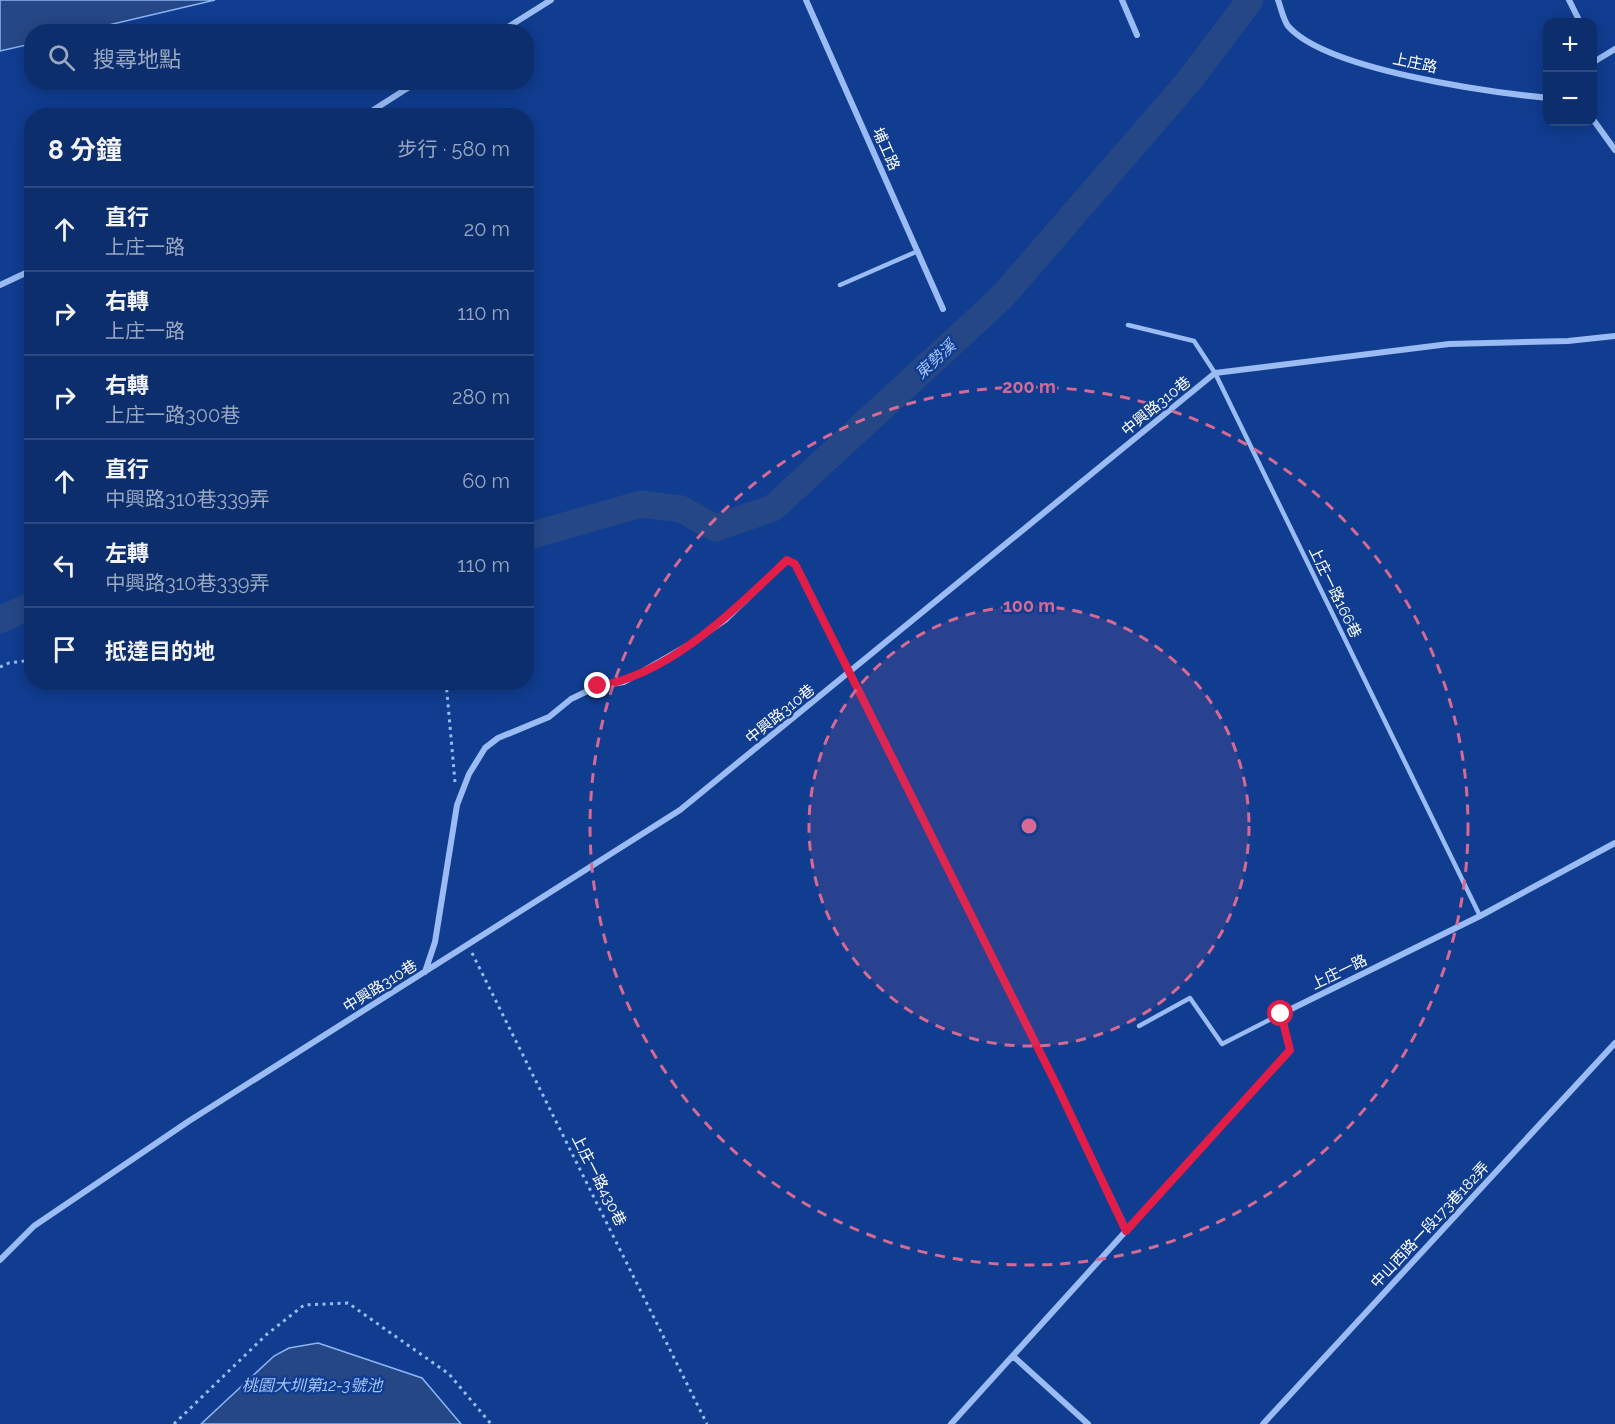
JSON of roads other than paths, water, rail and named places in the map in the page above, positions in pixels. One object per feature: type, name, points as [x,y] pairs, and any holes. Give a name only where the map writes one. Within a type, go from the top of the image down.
[{"type":"street","points":[[513,24],[551,0]]},
{"type":"street","name":"埔工路","points":[[806,0],[943,309]]},
{"type":"street","points":[[1122,0],[1137,35]]},
{"type":"street","name":"上庄路","points":[[1278,0],[1287,25],[1317,48],[1352,62],[1504,94],[1543,98]]},
{"type":"street","points":[[1569,0],[1578,18]]},
{"type":"street","points":[[1597,60],[1615,49]]},
{"type":"street","points":[[376,108],[405,90]]},
{"type":"street","points":[[1597,124],[1615,150]]},
{"type":"street","points":[[0,285],[24,274]]},
{"type":"street","points":[[1215,373],[1449,345],[1568,341],[1615,336]]},
{"type":"street","name":"中興路310巷","points":[[0,1260],[34,1226],[189,1121],[680,810],[1215,373]]},
{"type":"street","points":[[425,972],[435,942],[457,805],[469,774],[485,748],[498,738],[549,717],[571,699],[598,686],[624,682],[690,644],[725,620],[787,560],[795,564],[1058,1088],[1126,1231]]},
{"type":"street","name":"上庄一路","points":[[1281,1014],[1480,916],[1615,843]]},
{"type":"street","points":[[951,1424],[1290,1050],[1281,1014]]},
{"type":"street","name":"中山西路一段173巷182弄","points":[[1263,1424],[1615,1043]]},
{"type":"street","points":[[1013,1356],[1088,1424]]},
{"type":"lane","points":[[840,285],[918,251]]},
{"type":"lane","name":"上庄一路166巷","points":[[1128,325],[1194,341],[1215,373],[1480,916]]},
{"type":"lane","points":[[1139,1026],[1190,998],[1222,1044],[1281,1014]]},
{"type":"water","points":[[0,0],[215,0],[113,24],[24,24],[24,46],[0,51]]},
{"type":"water","name":"桃園大圳第12-3號池","points":[[318,1343],[422,1378],[461,1424],[201,1424],[274,1356],[289,1348]]},
{"type":"waterway","name":"東勢溪","points":[[534,535],[641,504],[681,509],[715,528],[773,508],[1002,297],[1188,82],[1250,0]]},
{"type":"waterway","name":"東勢溪","points":[[0,620],[24,609]]}]
